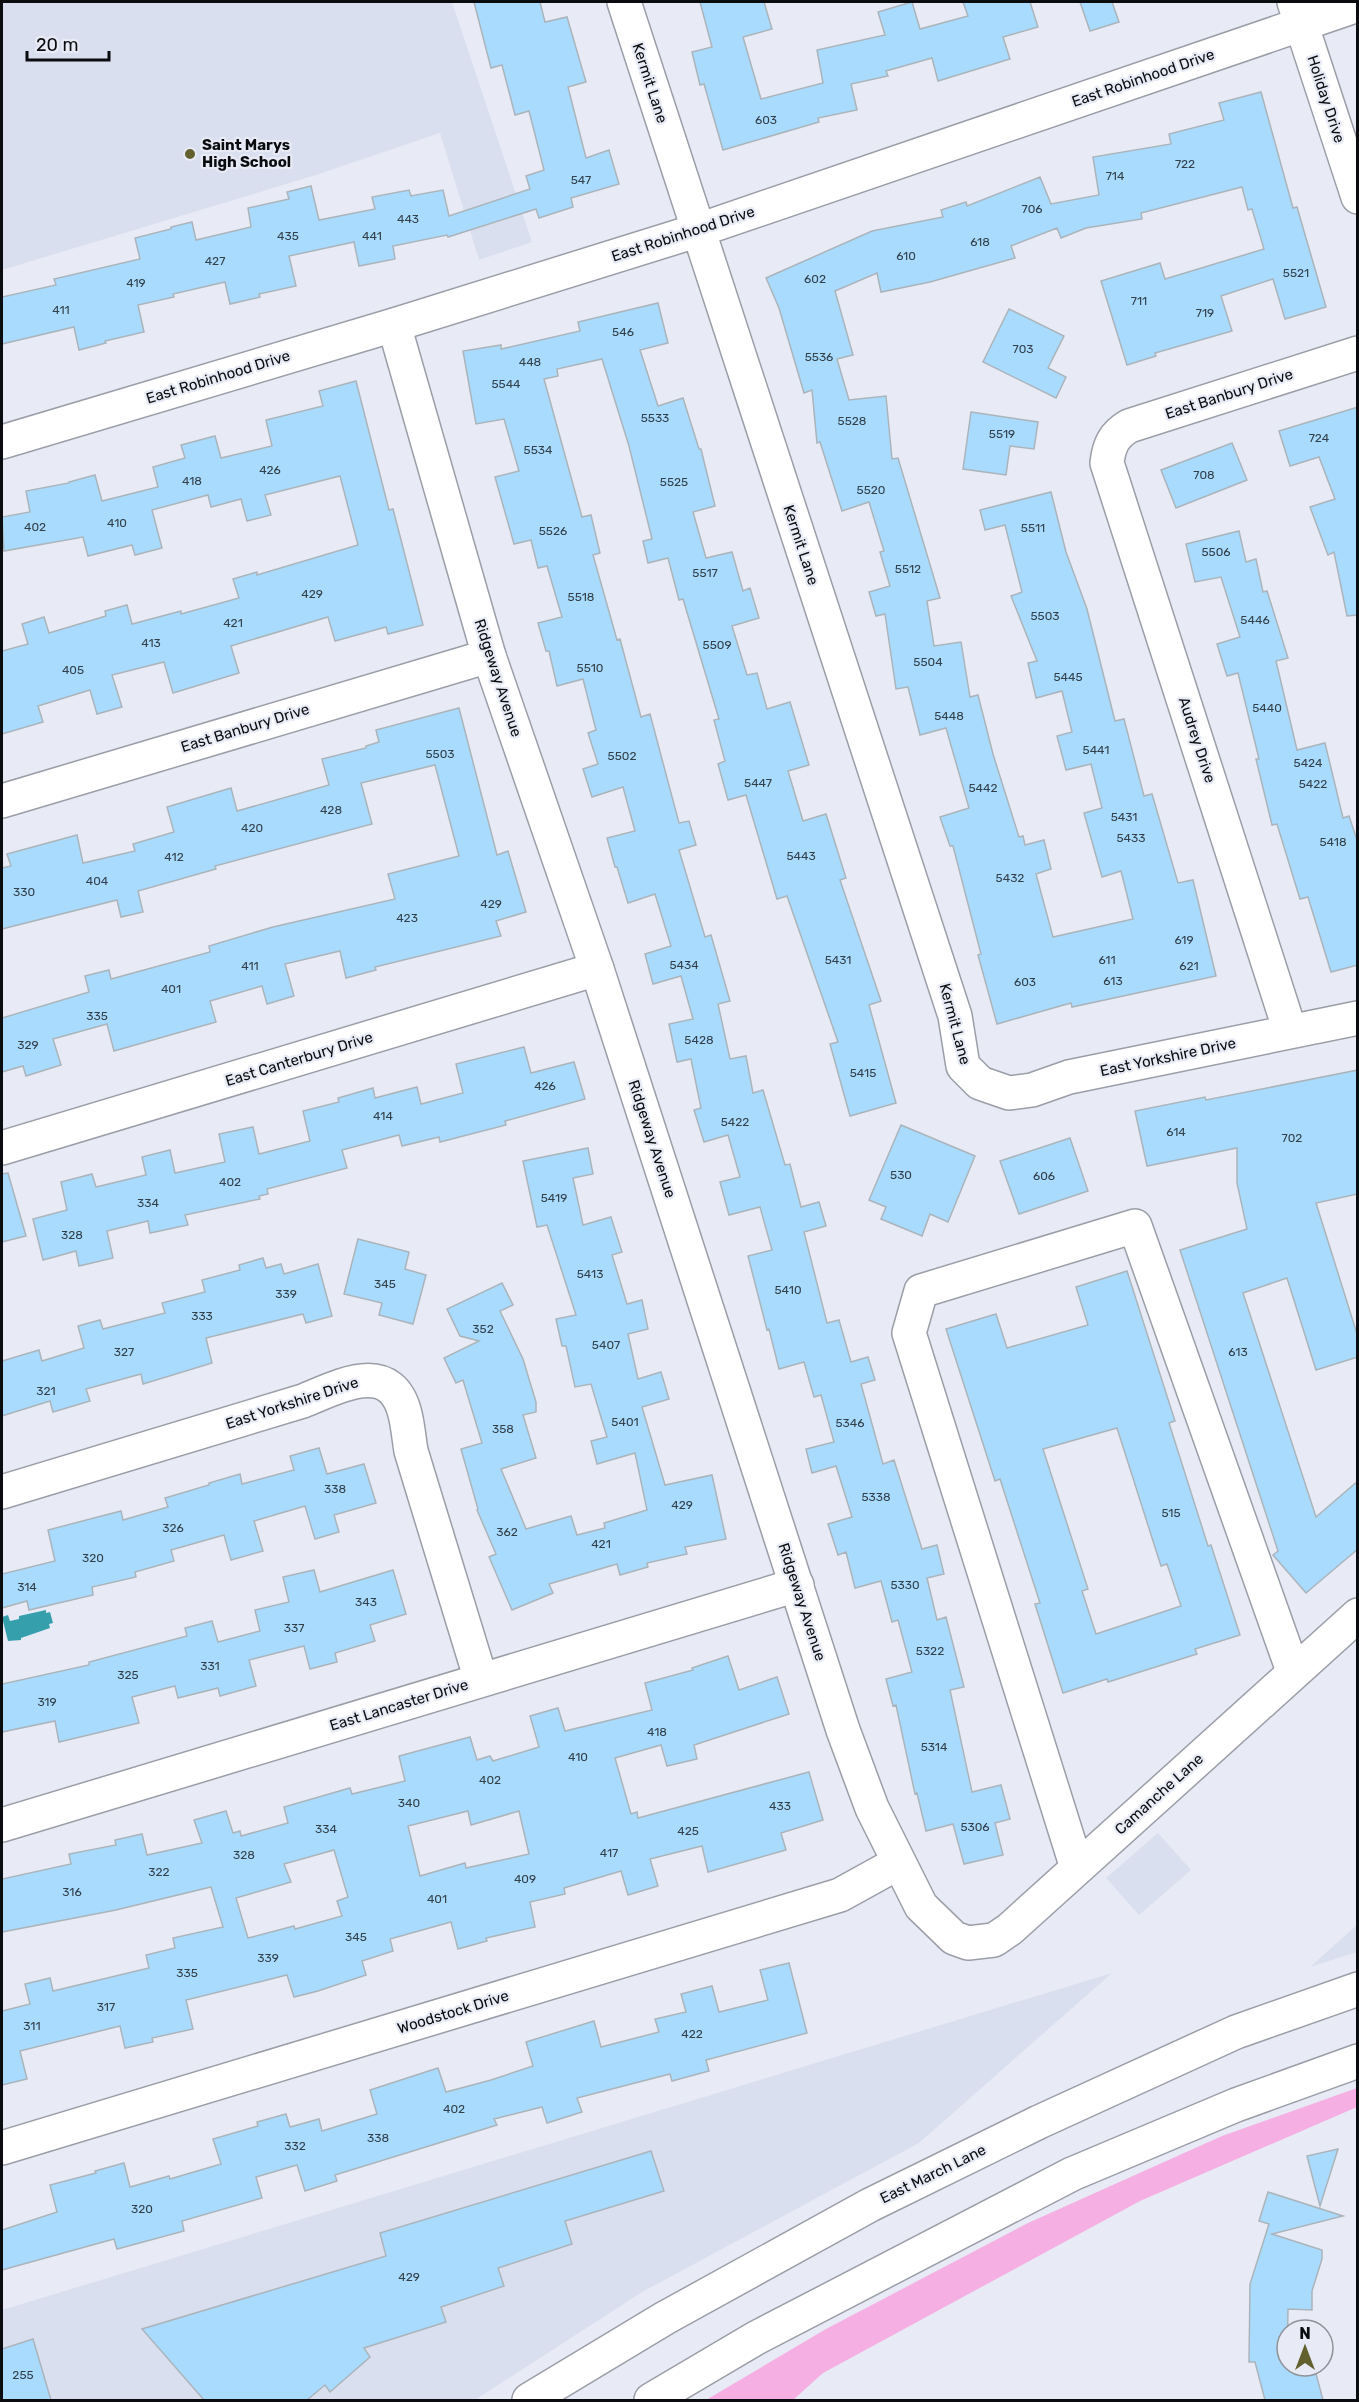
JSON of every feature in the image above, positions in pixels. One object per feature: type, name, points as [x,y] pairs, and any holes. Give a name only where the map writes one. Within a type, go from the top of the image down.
[{"type":"street","name":"Kermit Lane","points":[[624,2],[954,1016],[963,1066],[980,1083]]},
{"type":"street","name":"East Robinhood Drive","points":[[2,442],[394,325],[699,230],[1298,13],[1358,5]]},
{"type":"street","name":"Holiday Drive","points":[[1298,13],[1358,197]]},
{"type":"street","name":"Ridgeway Avenue","points":[[394,325],[489,656],[597,969],[843,1730],[872,1808],[898,1863],[921,1906],[951,1935]]},
{"type":"street","name":"East Banbury Drive","points":[[1109,448],[1118,432],[1129,426],[1358,353]]},
{"type":"street","name":"Audrey Drive","points":[[1109,448],[1107,463],[1290,1031]]},
{"type":"street","name":"East Banbury Drive","points":[[2,801],[489,656]]},
{"type":"street","name":"East Canterbury Drive","points":[[2,1148],[597,969]]},
{"type":"street","name":"East Yorkshire Drive","points":[[980,1083],[1010,1094],[1032,1090],[1069,1077],[1358,1018]]},
{"type":"street","points":[[1077,1868],[909,1333],[921,1291],[1135,1226],[1293,1671]]},
{"type":"street","name":"East Yorkshire Drive","points":[[2,1492],[303,1401],[344,1384],[366,1379],[374,1380],[394,1391],[405,1414],[411,1451],[481,1680]]},
{"type":"street","name":"East Lancaster Drive","points":[[2,1825],[797,1585]]},
{"type":"street","name":"Camanche Lane","points":[[951,1935],[968,1943],[994,1940],[1010,1929],[1293,1671],[1358,1615]]},
{"type":"street","name":"Woodstock Drive","points":[[2,2148],[840,1895],[898,1863]]},
{"type":"street","name":"East March Lane","points":[[530,2400],[666,2318],[880,2200],[1039,2122],[1236,2032],[1358,1989]]},
{"type":"street","points":[[651,2400],[756,2338],[1072,2174],[1236,2104],[1358,2061]]},
{"type":"shaded area","name":"Saint Marys High School","points":[[2,2],[452,2],[532,242],[479,260],[440,133],[316,175],[2,270]]},
{"type":"shaded area","points":[[1158,1833],[1191,1870],[1139,1915],[1106,1878]]},
{"type":"shaded area","points":[[1357,1925],[1357,1952],[1310,1967]]},
{"type":"shaded area","points":[[1112,1973],[919,2143],[642,2292],[475,2400],[2,2400],[2,2310]]},
{"type":"shaded area","points":[[1357,2088],[1357,2107],[1140,2201],[823,2373],[793,2400],[706,2400],[826,2329],[1028,2223],[1222,2136]]},
{"type":"water","points":[[46,1610],[46,1613],[50,1612],[53,1623],[49,1624],[50,1628],[21,1638],[21,1640],[8,1641],[2,1617],[8,1615],[10,1621],[19,1619],[19,1616]]},
{"type":"building","points":[[474,2],[540,2],[545,22],[567,17],[586,82],[568,87],[586,158],[609,150],[619,184],[571,198],[573,207],[539,218],[536,209],[448,237],[447,235],[393,246],[395,259],[359,266],[354,242],[289,256],[296,286],[259,294],[260,297],[230,304],[225,282],[173,294],[174,297],[138,305],[144,332],[105,341],[106,343],[79,350],[74,327],[2,344],[2,297],[56,285],[54,279],[140,259],[135,238],[171,229],[171,227],[192,222],[196,240],[251,227],[248,208],[289,199],[287,192],[311,186],[319,220],[375,209],[372,197],[409,190],[411,196],[443,190],[449,216],[530,189],[526,176],[544,170],[529,111],[515,115],[502,65],[491,68]]},
{"type":"building","points":[[700,2],[764,2],[772,29],[743,37],[761,99],[823,83],[817,50],[885,35],[878,12],[912,2],[920,29],[968,16],[963,2],[1030,2],[1038,27],[1003,37],[1010,59],[938,81],[932,58],[886,71],[888,76],[851,84],[857,110],[818,118],[819,122],[723,150],[704,84],[700,85],[692,52],[712,47]]},
{"type":"building","points":[[1080,2],[1112,2],[1119,22],[1090,31]]},
{"type":"building","points":[[1261,92],[1293,208],[1297,207],[1326,307],[1285,319],[1273,279],[1221,296],[1232,331],[1155,353],[1156,356],[1127,365],[1101,281],[1160,263],[1165,279],[1264,249],[1252,209],[1248,210],[1242,187],[1141,213],[1142,219],[1086,228],[1061,238],[1057,228],[1011,246],[1015,258],[930,282],[881,292],[877,273],[835,291],[853,355],[837,359],[849,400],[886,396],[892,459],[898,458],[940,598],[927,601],[934,646],[961,642],[970,697],[978,695],[993,754],[1019,837],[1023,836],[1025,845],[1044,840],[1051,869],[1036,874],[1053,937],[1133,919],[1121,871],[1102,877],[1084,813],[1102,808],[1091,764],[1066,770],[1057,736],[1072,732],[1062,691],[1036,698],[1028,663],[1037,661],[1011,596],[1022,592],[1005,525],[985,530],[980,510],[1051,492],[1066,552],[1087,609],[1115,721],[1124,719],[1144,796],[1152,794],[1178,883],[1193,880],[1216,976],[1072,1007],[1071,1003],[997,1024],[978,955],[981,954],[953,846],[950,846],[940,817],[969,808],[946,728],[920,735],[908,687],[896,689],[885,614],[876,616],[869,592],[890,586],[880,552],[884,551],[869,502],[842,511],[820,442],[817,443],[812,390],[804,393],[779,308],[766,278],[872,231],[943,217],[941,210],[966,202],[967,206],[1040,177],[1051,204],[1099,195],[1093,157],[1171,144],[1169,134],[1224,120],[1219,103]]},
{"type":"building","points":[[658,303],[668,343],[640,350],[658,406],[683,398],[699,449],[701,449],[715,506],[693,512],[706,558],[732,552],[743,591],[750,588],[759,618],[732,626],[747,675],[757,673],[767,709],[790,702],[809,765],[788,771],[803,821],[826,814],[846,878],[840,880],[881,1001],[869,1005],[896,1103],[850,1116],[830,1044],[838,1042],[787,896],[777,899],[746,795],[728,800],[718,764],[725,761],[714,720],[719,719],[683,599],[679,600],[668,558],[648,563],[643,541],[652,539],[629,446],[602,359],[557,369],[558,376],[544,379],[582,517],[591,515],[600,553],[593,555],[617,640],[620,639],[641,717],[650,714],[679,823],[689,821],[696,845],[679,850],[705,937],[711,935],[730,1001],[718,1004],[730,1059],[746,1056],[753,1093],[763,1090],[785,1165],[790,1164],[801,1207],[819,1202],[826,1226],[804,1232],[827,1323],[839,1320],[851,1362],[868,1357],[875,1380],[861,1384],[883,1464],[894,1460],[922,1549],[937,1545],[944,1574],[927,1578],[937,1620],[946,1617],[964,1687],[950,1690],[972,1792],[1001,1785],[1010,1819],[995,1823],[1003,1855],[964,1864],[953,1824],[926,1831],[917,1793],[915,1794],[896,1705],[893,1706],[886,1679],[912,1672],[898,1620],[892,1622],[881,1581],[855,1588],[846,1552],[838,1555],[828,1524],[852,1517],[836,1466],[812,1473],[806,1449],[834,1442],[821,1395],[814,1397],[804,1362],[779,1369],[748,1256],[772,1250],[760,1207],[729,1215],[720,1182],[740,1177],[728,1135],[704,1142],[694,1110],[701,1108],[691,1059],[677,1062],[669,1024],[693,1019],[681,976],[653,984],[645,954],[671,946],[655,894],[628,903],[617,867],[615,867],[607,838],[635,831],[623,787],[592,797],[583,769],[598,764],[588,733],[596,730],[583,679],[557,686],[549,651],[546,651],[538,623],[562,617],[547,566],[538,568],[531,540],[514,544],[495,477],[519,471],[504,419],[476,424],[463,351],[501,345],[501,349],[580,331],[578,322]]},
{"type":"building","points":[[1009,309],[1064,336],[1048,368],[1066,377],[1056,398],[983,362]]},
{"type":"building","points":[[356,381],[389,510],[393,509],[423,625],[388,634],[386,627],[335,641],[328,617],[231,646],[239,673],[173,693],[164,662],[112,675],[122,707],[97,714],[90,690],[38,706],[43,722],[2,734],[2,651],[28,644],[22,624],[44,617],[49,633],[106,616],[105,611],[127,605],[132,624],[181,611],[181,614],[239,598],[233,579],[257,572],[257,575],[358,545],[340,476],[265,495],[271,515],[247,521],[241,499],[211,507],[208,495],[152,510],[162,548],[135,555],[132,545],[88,556],[83,537],[4,551],[2,517],[30,512],[26,491],[69,483],[95,475],[102,501],[158,487],[153,467],[185,458],[181,445],[215,436],[221,458],[272,446],[266,420],[323,406],[319,391]]},
{"type":"building","points":[[1358,407],[1358,615],[1347,616],[1334,552],[1328,555],[1310,507],[1335,499],[1319,457],[1290,466],[1279,431]]},
{"type":"building","points":[[971,412],[1038,422],[1034,449],[1010,446],[1006,475],[963,469]]},
{"type":"building","points":[[1232,443],[1247,480],[1176,508],[1161,470]]},
{"type":"building","points":[[1239,531],[1246,562],[1256,559],[1263,592],[1267,591],[1288,658],[1276,661],[1297,750],[1325,743],[1343,818],[1349,816],[1358,843],[1358,965],[1331,972],[1308,897],[1300,899],[1277,824],[1272,825],[1238,673],[1227,676],[1217,644],[1240,637],[1221,577],[1195,582],[1186,544]]},
{"type":"building","points":[[459,708],[497,855],[508,851],[526,912],[496,921],[501,936],[375,967],[376,970],[346,978],[340,951],[285,964],[294,996],[267,1004],[262,986],[210,1001],[216,1022],[114,1051],[107,1024],[53,1039],[61,1065],[26,1076],[23,1066],[2,1072],[2,1018],[89,992],[85,976],[109,970],[111,979],[210,952],[209,946],[273,927],[395,899],[388,874],[459,856],[435,765],[361,783],[372,824],[215,866],[216,869],[138,891],[143,912],[121,917],[117,900],[2,929],[2,868],[11,866],[7,854],[77,835],[83,863],[135,851],[133,844],[174,832],[167,807],[231,788],[237,811],[329,785],[322,759],[366,748],[366,746],[379,742],[376,730]]},
{"type":"building","points":[[524,1047],[531,1073],[574,1062],[585,1099],[505,1121],[506,1125],[440,1142],[439,1137],[402,1146],[399,1135],[342,1150],[347,1168],[267,1189],[268,1194],[259,1196],[260,1199],[185,1215],[188,1225],[150,1233],[148,1221],[107,1231],[113,1258],[79,1266],[76,1251],[43,1260],[33,1219],[67,1210],[61,1182],[92,1174],[96,1187],[146,1175],[142,1157],[170,1150],[175,1173],[225,1162],[219,1134],[253,1127],[259,1154],[310,1141],[303,1111],[339,1102],[338,1098],[373,1088],[375,1098],[417,1087],[421,1104],[463,1093],[456,1064]]},
{"type":"building","points":[[1358,1070],[1358,1194],[1316,1203],[1358,1337],[1358,1357],[1316,1370],[1287,1278],[1243,1293],[1316,1517],[1358,1481],[1358,1549],[1306,1593],[1273,1555],[1278,1551],[1180,1250],[1247,1229],[1237,1183],[1237,1148],[1147,1166],[1135,1111],[1205,1097],[1206,1100]]},
{"type":"building","points":[[901,1125],[975,1156],[948,1222],[930,1214],[922,1236],[881,1219],[886,1207],[869,1200]]},
{"type":"building","points":[[1070,1138],[1088,1191],[1019,1214],[1000,1161]]},
{"type":"building","points":[[588,1148],[593,1174],[573,1178],[583,1225],[611,1217],[622,1252],[612,1255],[627,1304],[642,1300],[648,1329],[628,1334],[638,1379],[661,1372],[669,1399],[642,1407],[665,1485],[712,1475],[726,1539],[685,1547],[687,1554],[647,1563],[648,1567],[620,1575],[617,1564],[549,1584],[553,1593],[512,1610],[489,1557],[496,1554],[477,1510],[461,1449],[482,1443],[463,1380],[456,1383],[444,1358],[479,1341],[460,1336],[447,1309],[502,1283],[513,1305],[500,1311],[523,1359],[536,1402],[536,1412],[523,1415],[536,1458],[501,1469],[526,1529],[571,1516],[577,1535],[605,1528],[604,1523],[647,1510],[635,1453],[597,1464],[591,1441],[607,1437],[591,1384],[575,1387],[566,1346],[562,1346],[556,1319],[576,1315],[547,1225],[537,1227],[523,1161]]},
{"type":"building","points":[[8,1173],[26,1236],[2,1242],[2,1174]]},
{"type":"building","points":[[358,1239],[409,1252],[405,1269],[426,1275],[413,1324],[379,1315],[382,1303],[344,1294]]},
{"type":"building","points":[[263,1258],[266,1268],[281,1264],[284,1274],[318,1264],[332,1316],[306,1323],[303,1314],[206,1338],[212,1363],[143,1384],[141,1374],[86,1389],[90,1401],[53,1412],[50,1401],[2,1416],[2,1361],[39,1350],[42,1361],[84,1348],[78,1326],[100,1320],[103,1329],[165,1313],[162,1303],[205,1292],[202,1280],[240,1270],[239,1265]]},
{"type":"building","points":[[1127,1271],[1175,1421],[1169,1423],[1208,1546],[1211,1545],[1240,1635],[1195,1649],[1197,1654],[1108,1682],[1107,1679],[1063,1693],[1035,1604],[1040,1603],[1000,1479],[995,1481],[946,1329],[996,1314],[1007,1348],[1088,1325],[1076,1287]],"holes":[[[1117,1428],[1161,1566],[1167,1564],[1181,1606],[1096,1634],[1082,1591],[1088,1589],[1043,1449]]]},
{"type":"building","points":[[319,1448],[327,1474],[364,1464],[376,1503],[334,1515],[339,1532],[315,1539],[305,1506],[254,1521],[263,1551],[231,1560],[224,1535],[171,1550],[174,1561],[135,1572],[136,1577],[92,1587],[93,1595],[29,1610],[27,1601],[2,1608],[2,1574],[55,1561],[48,1530],[121,1511],[123,1520],[168,1507],[165,1498],[240,1474],[242,1484],[294,1470],[290,1456]]},
{"type":"building","points":[[314,1570],[320,1592],[393,1570],[406,1614],[370,1625],[375,1641],[335,1653],[337,1662],[310,1669],[304,1646],[249,1660],[256,1686],[220,1696],[218,1688],[178,1698],[175,1686],[132,1697],[139,1723],[59,1742],[55,1721],[2,1732],[2,1684],[89,1665],[89,1662],[187,1636],[185,1628],[212,1621],[218,1642],[260,1631],[255,1610],[289,1602],[283,1577]]},
{"type":"building","points":[[728,1656],[739,1690],[777,1677],[789,1714],[694,1745],[697,1759],[667,1766],[661,1745],[615,1758],[631,1814],[637,1812],[638,1818],[809,1772],[823,1820],[781,1833],[786,1850],[708,1872],[702,1846],[650,1859],[658,1886],[628,1895],[621,1871],[564,1888],[565,1894],[530,1902],[535,1927],[486,1938],[487,1941],[458,1949],[451,1922],[390,1939],[393,1951],[362,1961],[366,1975],[318,1991],[294,1997],[287,1975],[186,2000],[193,2029],[152,2038],[153,2042],[125,2048],[120,2026],[20,2051],[27,2079],[2,2085],[2,2011],[30,2004],[25,1984],[50,1978],[53,1991],[149,1968],[146,1955],[175,1948],[173,1938],[223,1927],[211,1887],[116,1910],[2,1932],[2,1879],[71,1864],[69,1854],[116,1845],[115,1840],[142,1834],[147,1855],[202,1843],[194,1820],[226,1811],[233,1833],[240,1831],[241,1836],[288,1823],[284,1807],[350,1788],[352,1794],[405,1781],[399,1756],[470,1737],[477,1760],[490,1756],[493,1761],[539,1747],[530,1716],[558,1708],[565,1731],[652,1710],[645,1683],[693,1670],[692,1668]],"holes":[[[468,1811],[471,1825],[519,1811],[529,1854],[466,1868],[465,1863],[420,1876],[408,1826]],[[334,1850],[348,1897],[337,1901],[342,1916],[295,1929],[294,1926],[248,1938],[236,1898],[291,1882],[284,1864]]]},
{"type":"building","points":[[789,1963],[807,2033],[706,2060],[709,2071],[672,2081],[670,2074],[577,2098],[582,2112],[547,2123],[542,2107],[494,2119],[497,2125],[335,2175],[337,2181],[305,2191],[297,2165],[256,2177],[262,2198],[182,2221],[184,2231],[117,2249],[114,2239],[2,2270],[2,2230],[57,2212],[50,2185],[124,2163],[130,2187],[169,2176],[170,2179],[221,2164],[213,2139],[258,2126],[257,2122],[286,2114],[290,2127],[319,2119],[322,2131],[377,2114],[370,2090],[438,2068],[446,2092],[491,2080],[533,2066],[526,2042],[594,2021],[601,2047],[659,2032],[655,2019],[686,2012],[681,1994],[712,1986],[719,2012],[768,2000],[760,1970]]},
{"type":"building","points":[[1338,2149],[1320,2206],[1307,2156]]},
{"type":"building","points":[[651,2151],[664,2191],[565,2221],[572,2244],[498,2268],[504,2286],[441,2307],[446,2322],[364,2348],[370,2357],[330,2392],[325,2385],[307,2400],[204,2400],[142,2329],[386,2256],[380,2233]]},
{"type":"building","points":[[1268,2192],[1343,2216],[1272,2234],[1322,2250],[1322,2259],[1312,2291],[1312,2310],[1288,2309],[1288,2318],[1275,2318],[1275,2378],[1317,2378],[1323,2400],[1265,2400],[1255,2362],[1249,2362],[1250,2284],[1269,2224],[1259,2221]]},
{"type":"building","points":[[33,2339],[51,2400],[2,2400],[2,2349]]},
{"type":"place","name":"Saint Marys High School","points":[[190,154]]}]
